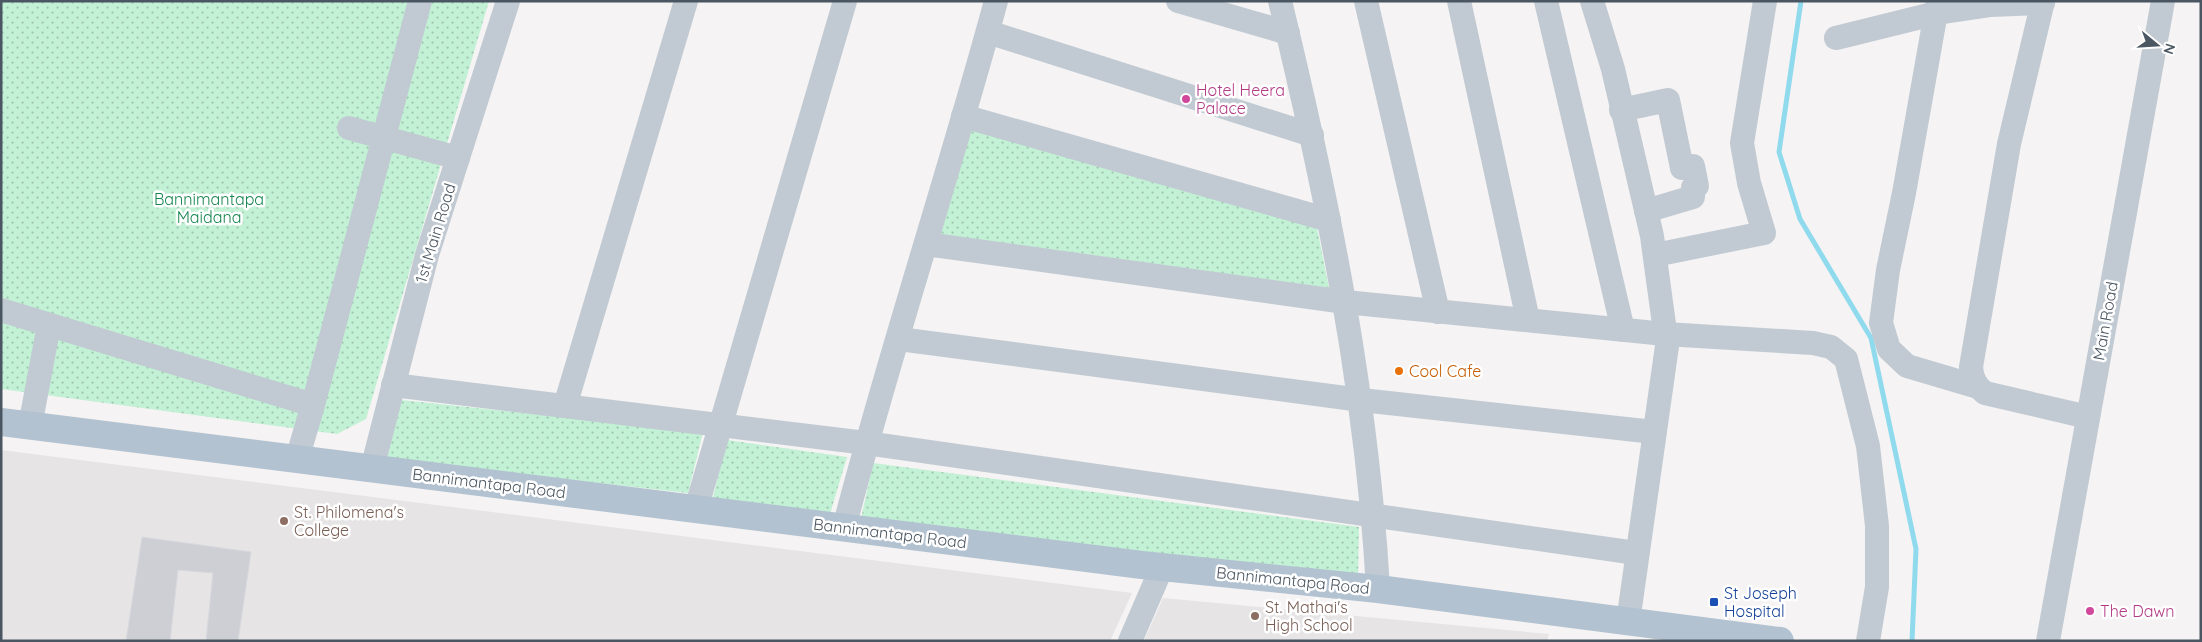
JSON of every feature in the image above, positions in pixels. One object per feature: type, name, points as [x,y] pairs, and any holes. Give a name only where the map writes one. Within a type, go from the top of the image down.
[{"type":"main road","name":"Bannimantapa Road","points":[[1,422],[1162,567],[1378,589],[1628,622],[1691,635],[1780,641]]},
{"type":"street","points":[[297,459],[420,1]]},
{"type":"street","name":"1st Main Road","points":[[372,469],[427,255],[508,1]]},
{"type":"street","points":[[565,406],[686,1]]},
{"type":"street","points":[[696,509],[845,1]]},
{"type":"street","points":[[844,528],[866,443],[899,339],[996,1]]},
{"type":"street","points":[[1178,1],[1288,33]]},
{"type":"street","points":[[1280,1],[1312,135],[1345,302],[1361,400],[1374,516],[1378,589]]},
{"type":"street","points":[[1366,1],[1438,312]]},
{"type":"street","points":[[1459,1],[1528,320]]},
{"type":"street","points":[[1546,1],[1622,330]]},
{"type":"street","points":[[1592,1],[1613,69],[1646,211],[1655,255],[1667,346],[1636,553],[1628,622]]},
{"type":"street","points":[[1655,255],[1764,233],[1749,183],[1742,143],[1766,1]]},
{"type":"street","name":"Main Road","points":[[2048,641],[2163,1]]},
{"type":"street","points":[[1836,38],[1938,7],[2043,2],[2009,144],[1971,367],[1972,378],[1985,393],[2088,417]]},
{"type":"street","points":[[1938,7],[1904,194],[1888,270],[1881,323],[1889,349],[1907,366],[1978,387]]},
{"type":"street","points":[[988,32],[1312,135]]},
{"type":"street","points":[[1621,110],[1668,100],[1682,168],[1694,166],[1697,186],[1693,188],[1693,198],[1646,211]]},
{"type":"street","points":[[963,116],[1329,220]]},
{"type":"street","points":[[349,128],[458,158]]},
{"type":"street","points":[[926,244],[1345,302],[1665,334],[1813,343],[1831,347],[1846,359],[1868,446],[1877,526],[1877,587],[1868,641]]},
{"type":"street","points":[[1,310],[313,405]]},
{"type":"street","points":[[30,426],[49,325]]},
{"type":"street","points":[[899,339],[1361,400],[1654,432]]},
{"type":"street","points":[[393,385],[866,443],[1636,553]]},
{"type":"street","points":[[1130,641],[1162,567]]},
{"type":"shaded area","name":"St. Philomena's College","points":[[1,450],[1132,593],[1110,641],[1,641]]},
{"type":"shaded area","name":"St. Mathai's High School","points":[[1163,598],[1549,634],[1547,641],[1144,641]]},
{"type":"green space","name":"Bannimantapa Maidana","points":[[1,1],[489,1],[366,419],[337,434],[1,389]]},
{"type":"green space","points":[[970,129],[1317,228],[1329,288],[938,234]]},
{"type":"green space","points":[[401,400],[703,432],[688,493],[387,459]]},
{"type":"green space","points":[[727,440],[847,457],[830,514],[712,501]]},
{"type":"green space","points":[[873,463],[1359,527],[1358,580],[861,519]]},
{"type":"building","points":[[142,537],[251,552],[238,641],[206,641],[213,573],[178,570],[170,641],[126,641]]},
{"type":"waterway","points":[[1801,1],[1779,152],[1800,219],[1871,338],[1916,549],[1912,641]]},
{"type":"place","name":"Hotel Heera Palace","points":[[1186,99]]},
{"type":"place","name":"Cool Cafe","points":[[1399,371]]},
{"type":"place","name":"St. Philomena's College","points":[[284,521]]},
{"type":"place","name":"St Joseph Hospital","points":[[1714,602]]},
{"type":"place","name":"The Dawn","points":[[2090,611]]},
{"type":"place","name":"St. Mathai's High School","points":[[1255,616]]}]
